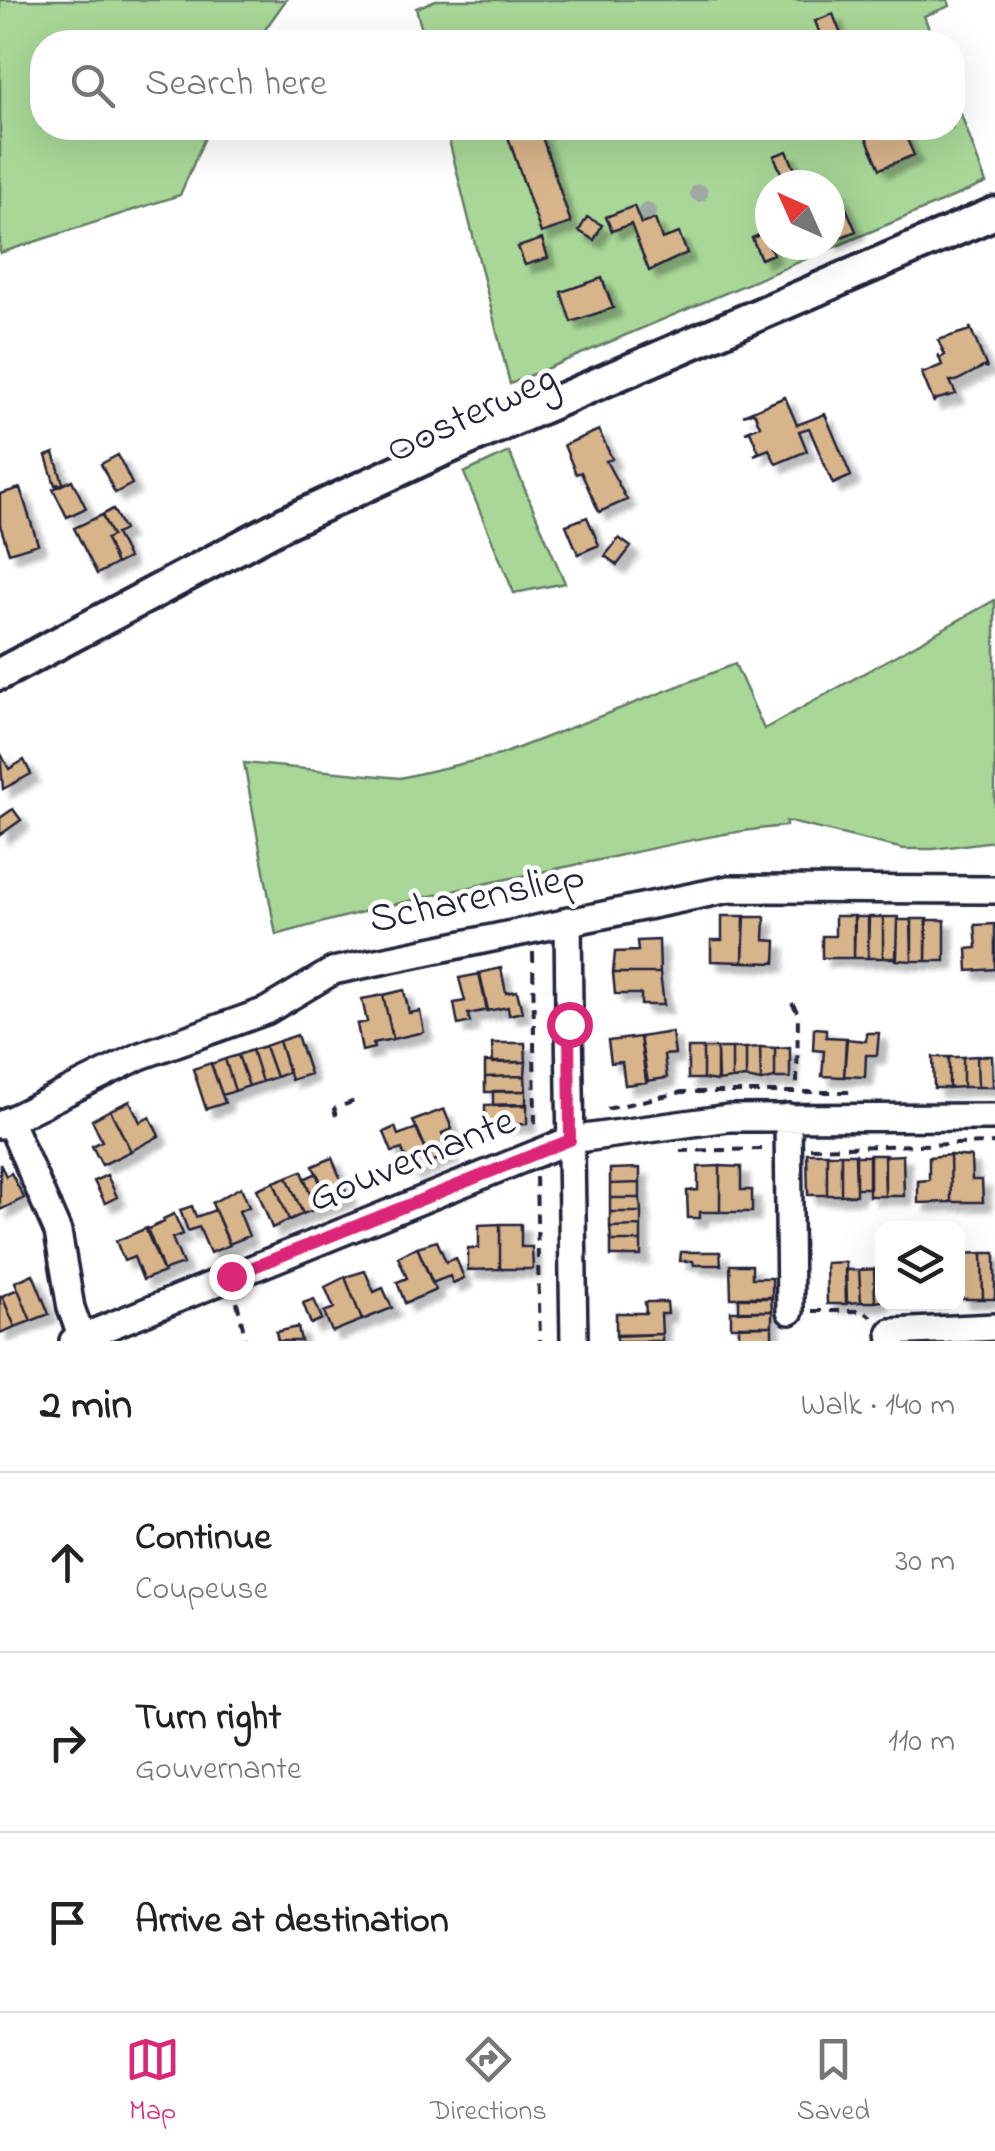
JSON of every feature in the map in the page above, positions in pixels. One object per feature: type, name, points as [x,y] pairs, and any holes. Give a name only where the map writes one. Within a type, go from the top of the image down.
[{"type":"street","name":"Oosterweg","points":[[0,674],[285,524],[441,451],[995,213]]},
{"type":"street","name":"Scharensliep","points":[[4,1122],[140,1056],[266,1012],[333,970],[728,889],[995,890]]},
{"type":"street","points":[[568,920],[574,1341]]},
{"type":"street","points":[[790,1310],[792,1117]]},
{"type":"street","name":"Gouvernante","points":[[79,1340],[570,1140],[729,1118],[995,1118]]},
{"type":"street","points":[[4,1122],[58,1232],[79,1340]]},
{"type":"street","points":[[892,1336],[995,1327]]},
{"type":"path","points":[[792,1003],[798,1013],[792,1117]]},
{"type":"path","points":[[336,1116],[334,1109],[356,1098]]},
{"type":"path","points":[[231,1276],[246,1341]]},
{"type":"path","points":[[790,1310],[864,1311],[892,1336]]},
{"type":"green space","points":[[0,0],[286,0],[265,30],[30,30],[30,140],[204,140],[180,195],[0,253]]},
{"type":"green space","points":[[436,0],[948,0],[950,6],[924,16],[929,30],[422,30],[416,8]]},
{"type":"green space","points":[[965,125],[986,183],[845,243],[845,170],[755,170],[755,260],[804,260],[510,384],[449,140],[965,140]]},
{"type":"green space","points":[[509,452],[565,583],[514,593],[464,473]]},
{"type":"green space","points":[[995,600],[995,841],[904,849],[786,821],[786,826],[712,836],[511,878],[276,935],[244,763],[400,778],[500,755],[735,664],[764,729]]},
{"type":"building","points":[[833,14],[839,30],[818,30],[815,21]]},
{"type":"building","points":[[509,140],[543,140],[571,223],[541,233]]},
{"type":"building","points":[[867,140],[907,140],[914,155],[880,169]]},
{"type":"building","points":[[787,151],[795,170],[780,170],[774,156]]},
{"type":"building","points":[[634,206],[641,224],[655,219],[662,239],[679,233],[687,253],[649,271],[631,224],[612,231],[606,217]]},
{"type":"building","points":[[845,206],[856,231],[845,236]]},
{"type":"building","points":[[587,217],[602,225],[594,240],[579,231]]},
{"type":"building","points":[[542,239],[548,258],[525,265],[518,247]]},
{"type":"building","points":[[602,278],[613,308],[571,322],[561,292]]},
{"type":"building","points":[[970,327],[987,368],[950,381],[956,394],[934,403],[921,371],[942,365],[938,354],[940,358],[945,355],[938,340]]},
{"type":"building","points":[[785,397],[797,425],[825,414],[851,476],[833,484],[809,428],[799,431],[807,451],[776,464],[769,449],[754,455],[759,452],[750,431],[745,432],[760,426],[754,412],[743,415]]},
{"type":"building","points":[[599,430],[612,459],[606,461],[627,500],[599,512],[564,445]]},
{"type":"building","points":[[54,453],[63,483],[55,485],[46,456]]},
{"type":"building","points":[[118,455],[132,484],[115,493],[101,464]]},
{"type":"building","points":[[72,480],[86,508],[67,517],[53,489]]},
{"type":"building","points":[[20,488],[38,544],[9,553],[0,525],[0,494]]},
{"type":"building","points":[[113,509],[124,530],[116,534],[128,558],[116,564],[106,539],[112,536],[102,515]]},
{"type":"building","points":[[102,515],[112,536],[106,539],[116,564],[97,574],[74,528]]},
{"type":"building","points":[[587,517],[599,545],[578,554],[566,525]]},
{"type":"building","points":[[619,538],[631,547],[617,565],[605,556]]},
{"type":"building","points":[[0,752],[9,769],[24,760],[31,774],[3,789]]},
{"type":"building","points":[[13,809],[21,820],[0,835],[0,818]]},
{"type":"building","points":[[722,916],[745,916],[743,962],[711,961],[711,940],[722,940]]},
{"type":"building","points":[[835,916],[855,916],[854,958],[822,958],[822,936],[835,936]]},
{"type":"building","points":[[744,917],[765,917],[764,940],[776,941],[775,963],[743,962]]},
{"type":"building","points":[[854,917],[869,917],[868,958],[854,958]]},
{"type":"building","points":[[868,917],[883,917],[883,958],[868,958]]},
{"type":"building","points":[[883,917],[898,917],[897,958],[883,958]]},
{"type":"building","points":[[911,919],[927,919],[926,961],[912,961]]},
{"type":"building","points":[[897,920],[912,920],[912,961],[896,960]]},
{"type":"building","points":[[926,920],[945,920],[945,961],[926,961]]},
{"type":"building","points":[[995,924],[995,969],[968,971],[967,949],[977,948],[975,925]]},
{"type":"building","points":[[659,940],[660,973],[613,973],[615,952],[638,951],[637,941]]},
{"type":"building","points":[[501,968],[506,993],[517,991],[522,1012],[509,1015],[508,1007],[487,1011],[479,973]]},
{"type":"building","points":[[613,973],[660,973],[664,1005],[641,1005],[641,994],[615,994]]},
{"type":"building","points":[[480,974],[488,1010],[468,1014],[470,1022],[458,1025],[454,1003],[465,1001],[459,978]]},
{"type":"building","points":[[404,990],[409,1013],[420,1011],[424,1032],[393,1039],[383,995]]},
{"type":"building","points":[[383,995],[393,1039],[373,1043],[374,1048],[362,1051],[357,1024],[367,1022],[362,999]]},
{"type":"building","points":[[814,1028],[826,1029],[826,1037],[847,1038],[844,1077],[822,1076],[824,1051],[813,1050]]},
{"type":"building","points":[[672,1032],[675,1054],[664,1055],[667,1078],[646,1081],[640,1037]]},
{"type":"building","points":[[866,1033],[879,1033],[877,1055],[866,1055],[865,1077],[844,1076],[846,1039],[866,1041]]},
{"type":"building","points":[[297,1035],[310,1074],[291,1080],[279,1041]]},
{"type":"building","points":[[640,1037],[648,1082],[625,1085],[622,1062],[611,1063],[608,1041]]},
{"type":"building","points":[[279,1041],[289,1072],[276,1077],[265,1046]]},
{"type":"building","points":[[492,1043],[525,1043],[526,1062],[493,1063]]},
{"type":"building","points":[[265,1046],[276,1077],[262,1082],[252,1050]]},
{"type":"building","points":[[760,1047],[761,1081],[746,1078],[746,1048]]},
{"type":"building","points":[[760,1047],[775,1048],[775,1078],[761,1081]]},
{"type":"building","points":[[790,1047],[790,1078],[775,1078],[775,1048]]},
{"type":"building","points":[[688,1048],[703,1048],[703,1079],[688,1079]]},
{"type":"building","points":[[703,1048],[717,1048],[717,1081],[703,1079]]},
{"type":"building","points":[[717,1048],[732,1048],[732,1079],[718,1081]]},
{"type":"building","points":[[732,1048],[746,1048],[746,1078],[732,1079]]},
{"type":"building","points":[[252,1050],[262,1082],[249,1086],[238,1055]]},
{"type":"building","points":[[238,1055],[249,1086],[235,1091],[225,1059]]},
{"type":"building","points":[[977,1056],[978,1087],[963,1087],[963,1057]]},
{"type":"building","points":[[977,1056],[992,1056],[993,1087],[978,1087]]},
{"type":"building","points":[[933,1057],[949,1057],[949,1088],[934,1088]]},
{"type":"building","points":[[949,1057],[963,1057],[963,1087],[949,1088]]},
{"type":"building","points":[[225,1059],[235,1091],[222,1095],[211,1064]]},
{"type":"building","points":[[485,1062],[526,1062],[525,1076],[485,1077]]},
{"type":"building","points":[[211,1063],[225,1103],[206,1109],[193,1069]]},
{"type":"building","points":[[525,1076],[526,1091],[485,1092],[485,1077]]},
{"type":"building","points":[[493,1091],[526,1091],[526,1105],[493,1106]]},
{"type":"building","points":[[130,1101],[140,1122],[150,1117],[159,1136],[131,1151],[110,1110]]},
{"type":"building","points":[[527,1104],[527,1124],[485,1125],[485,1105]]},
{"type":"building","points":[[444,1109],[452,1129],[442,1133],[451,1155],[431,1162],[413,1121]]},
{"type":"building","points":[[110,1110],[131,1151],[102,1165],[92,1146],[102,1141],[92,1120]]},
{"type":"building","points":[[395,1127],[398,1135],[417,1128],[432,1163],[411,1172],[402,1149],[392,1152],[384,1132]]},
{"type":"building","points":[[807,1153],[827,1153],[827,1195],[808,1195]]},
{"type":"building","points":[[827,1154],[841,1154],[841,1195],[827,1195]]},
{"type":"building","points":[[841,1154],[856,1154],[856,1195],[841,1195]]},
{"type":"building","points":[[869,1155],[885,1155],[885,1196],[869,1196]]},
{"type":"building","points":[[903,1155],[904,1196],[885,1196],[884,1156]]},
{"type":"building","points":[[950,1155],[951,1202],[918,1203],[918,1181],[929,1180],[929,1157]]},
{"type":"building","points":[[950,1155],[971,1157],[972,1180],[982,1180],[983,1202],[951,1202]]},
{"type":"building","points":[[855,1156],[870,1156],[870,1188],[856,1188]]},
{"type":"building","points":[[332,1158],[348,1197],[329,1205],[313,1166]]},
{"type":"building","points":[[0,1164],[6,1176],[11,1173],[24,1198],[0,1210]]},
{"type":"building","points":[[720,1166],[741,1167],[741,1190],[752,1190],[752,1212],[720,1212]]},
{"type":"building","points":[[720,1166],[720,1212],[700,1212],[700,1218],[688,1218],[687,1191],[698,1190],[698,1167]]},
{"type":"building","points":[[640,1168],[640,1183],[610,1184],[610,1169]]},
{"type":"building","points":[[302,1171],[316,1209],[303,1214],[287,1177]]},
{"type":"building","points":[[317,1173],[330,1204],[316,1209],[304,1179]]},
{"type":"building","points":[[107,1175],[117,1197],[105,1203],[94,1181]]},
{"type":"building","points":[[287,1177],[303,1214],[289,1220],[274,1182]]},
{"type":"building","points":[[274,1182],[289,1220],[272,1228],[257,1189]]},
{"type":"building","points":[[640,1183],[640,1198],[610,1198],[610,1184]]},
{"type":"building","points":[[241,1187],[249,1207],[239,1211],[249,1236],[229,1244],[212,1203]]},
{"type":"building","points":[[610,1198],[640,1198],[641,1212],[610,1212]]},
{"type":"building","points":[[192,1206],[196,1217],[215,1210],[230,1245],[210,1253],[199,1227],[188,1231],[180,1210]]},
{"type":"building","points":[[610,1212],[641,1212],[641,1226],[610,1227]]},
{"type":"building","points":[[174,1214],[183,1234],[172,1238],[183,1264],[163,1271],[146,1230]]},
{"type":"building","points":[[500,1224],[500,1269],[468,1270],[468,1248],[479,1248],[479,1225]]},
{"type":"building","points":[[500,1224],[521,1224],[521,1247],[532,1247],[533,1269],[500,1269]]},
{"type":"building","points":[[641,1226],[641,1241],[611,1241],[610,1227]]},
{"type":"building","points":[[147,1228],[164,1272],[143,1280],[134,1257],[124,1261],[116,1241]]},
{"type":"building","points":[[437,1241],[446,1262],[456,1258],[464,1278],[453,1283],[450,1276],[432,1283],[417,1247]]},
{"type":"building","points":[[611,1241],[641,1241],[641,1256],[611,1256]]},
{"type":"building","points":[[417,1247],[436,1290],[405,1303],[397,1282],[407,1278],[398,1257]]},
{"type":"building","points":[[681,1252],[720,1252],[721,1265],[680,1261]]},
{"type":"building","points":[[982,1253],[983,1299],[965,1299],[965,1254]]},
{"type":"building","points":[[982,1253],[995,1253],[995,1299],[983,1299]]},
{"type":"building","points":[[846,1262],[847,1304],[827,1304],[826,1263]]},
{"type":"building","points":[[730,1265],[752,1265],[752,1278],[772,1278],[772,1298],[731,1298]]},
{"type":"building","points":[[874,1269],[875,1302],[861,1302],[859,1270]]},
{"type":"building","points":[[845,1270],[859,1270],[861,1302],[846,1303]]},
{"type":"building","points":[[365,1271],[374,1292],[383,1288],[392,1308],[362,1320],[345,1277]]},
{"type":"building","points":[[33,1274],[49,1314],[31,1321],[15,1282]]},
{"type":"building","points":[[345,1277],[362,1320],[332,1332],[324,1312],[334,1308],[325,1287]]},
{"type":"building","points":[[18,1289],[31,1321],[15,1327],[2,1296]]},
{"type":"building","points":[[0,1297],[15,1327],[0,1333]]},
{"type":"building","points":[[739,1297],[771,1297],[772,1311],[739,1312]]},
{"type":"building","points":[[314,1299],[322,1319],[311,1324],[303,1303]]},
{"type":"building","points":[[645,1302],[667,1302],[668,1314],[661,1314],[662,1334],[616,1336],[616,1313],[646,1313]]},
{"type":"building","points":[[731,1311],[772,1311],[772,1326],[731,1327]]},
{"type":"building","points":[[739,1326],[772,1326],[772,1340],[739,1340]]},
{"type":"building","points":[[298,1327],[301,1341],[278,1341],[276,1332]]},
{"type":"building","points":[[662,1334],[662,1341],[617,1341],[617,1335]]},
{"type":"route","points":[[231,1276],[570,1140],[569,1024]]}]
